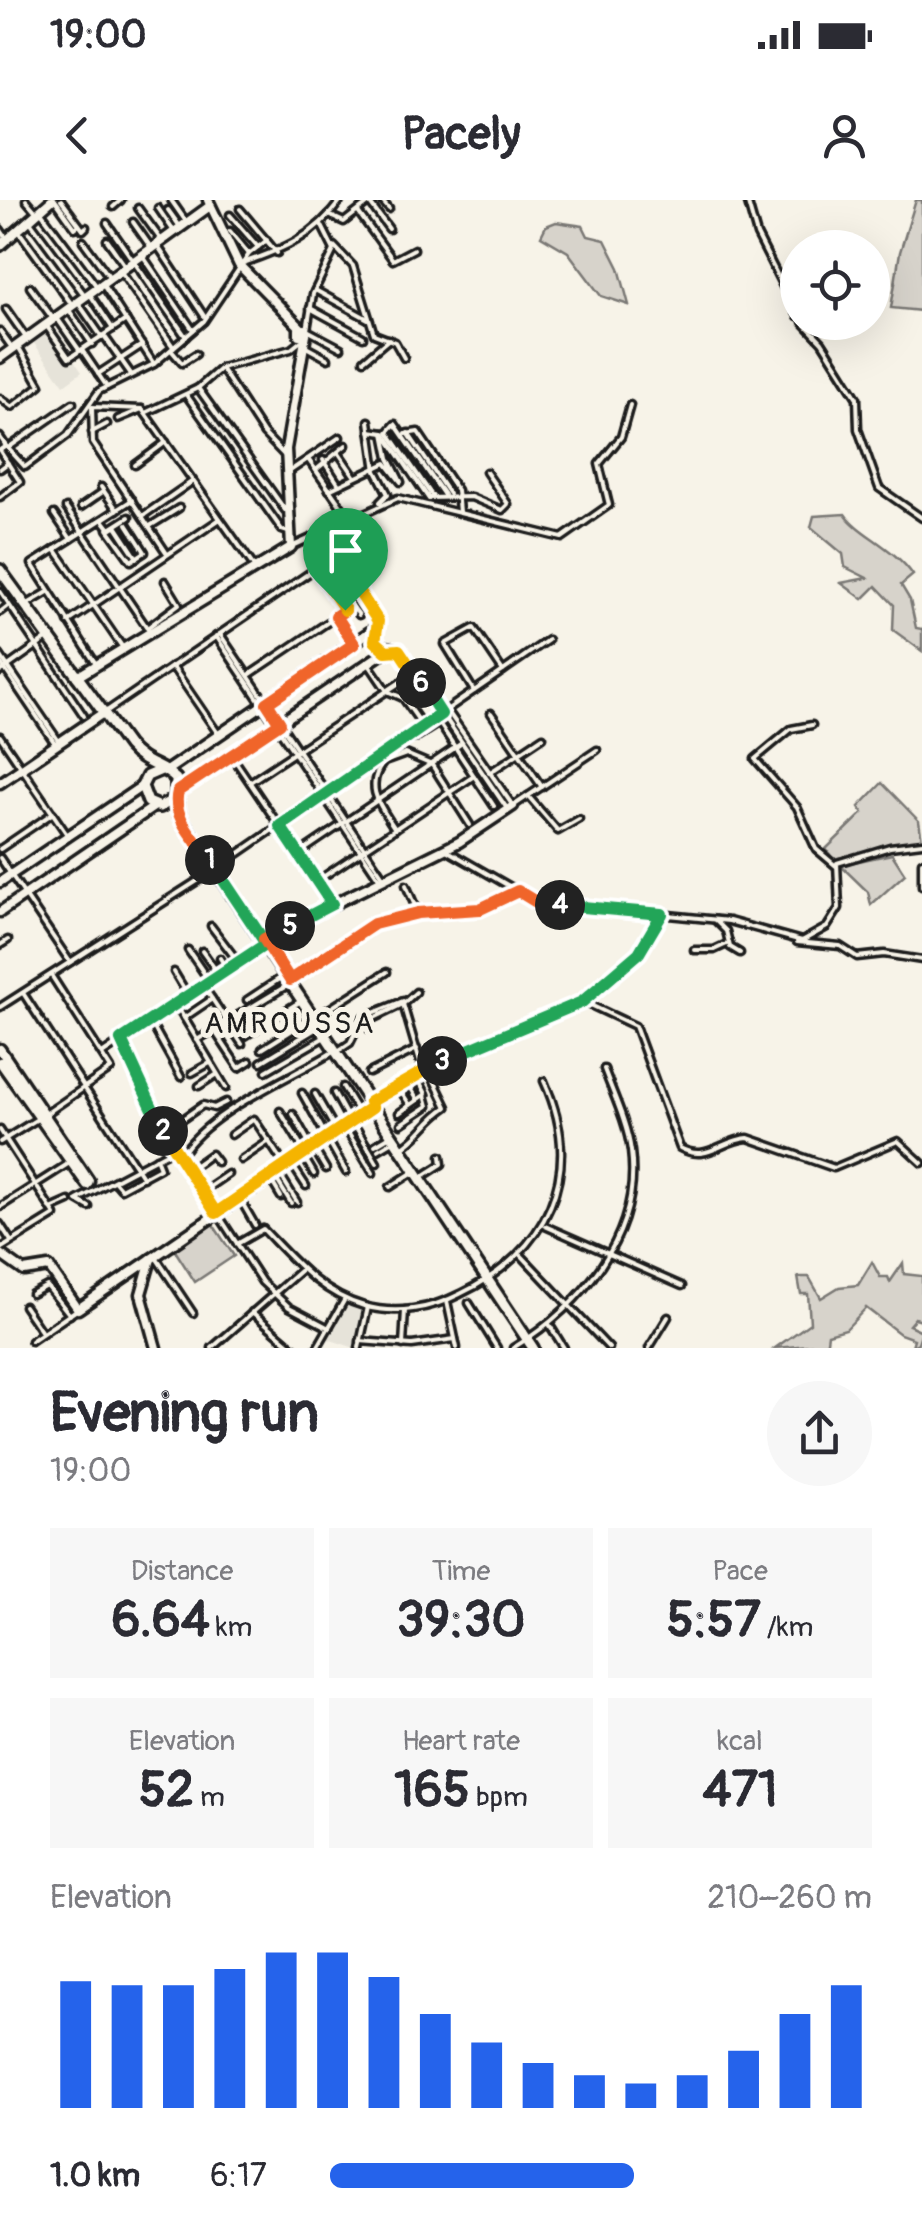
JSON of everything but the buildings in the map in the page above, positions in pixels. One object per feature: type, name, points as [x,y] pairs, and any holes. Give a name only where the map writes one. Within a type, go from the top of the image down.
[{"type":"main road","points":[[0,570],[140,760],[176,779],[180,817]]},
{"type":"main road","points":[[140,760],[145,798],[180,817],[528,1344]]},
{"type":"main road","points":[[143,784],[164,771]]},
{"type":"main road","points":[[160,806],[177,795]]},
{"type":"street","points":[[26,200],[38,212],[88,295],[103,336],[131,374]]},
{"type":"street","points":[[0,230],[4,242],[56,200],[75,228],[83,226]]},
{"type":"street","points":[[112,208],[121,200]]},
{"type":"street","points":[[171,200],[181,228]]},
{"type":"street","points":[[239,265],[278,254],[321,224],[341,200]]},
{"type":"street","points":[[381,200],[388,209]]},
{"type":"street","points":[[748,200],[757,234],[780,280]]},
{"type":"street","points":[[329,215],[340,222],[370,201],[389,229]]},
{"type":"street","points":[[7,351],[124,270],[209,203],[239,265],[328,359]]},
{"type":"street","points":[[138,208],[157,245],[206,318]]},
{"type":"street","points":[[158,208],[181,228]]},
{"type":"street","points":[[168,210],[181,228]]},
{"type":"street","points":[[235,220],[242,211],[278,254]]},
{"type":"street","points":[[358,212],[393,260],[414,249]]},
{"type":"street","points":[[230,214],[258,248]]},
{"type":"street","points":[[29,220],[113,329]]},
{"type":"street","points":[[133,222],[157,245]]},
{"type":"street","points":[[235,237],[252,222]]},
{"type":"street","points":[[108,223],[193,330]]},
{"type":"street","points":[[321,224],[353,266],[374,334],[389,339],[404,358]]},
{"type":"street","points":[[18,230],[88,295],[126,320],[154,364]]},
{"type":"street","points":[[230,231],[249,254]]},
{"type":"street","points":[[242,245],[259,231]]},
{"type":"street","points":[[83,240],[92,344]]},
{"type":"street","points":[[107,240],[182,363],[196,354]]},
{"type":"street","points":[[166,552],[93,443],[94,396],[154,364],[173,349],[206,318],[239,265],[267,240]]},
{"type":"street","points":[[290,548],[286,456],[303,333],[314,290],[334,246]]},
{"type":"street","points":[[139,258],[186,337]]},
{"type":"street","points":[[30,287],[52,321],[68,357],[126,320]]},
{"type":"street","points":[[314,290],[368,319]]},
{"type":"street","points":[[309,308],[363,337]]},
{"type":"street","points":[[6,309],[27,339]]},
{"type":"street","points":[[52,321],[81,351],[107,387]]},
{"type":"street","points":[[0,331],[7,351],[40,385],[12,407],[0,398]]},
{"type":"street","points":[[303,333],[341,348]]},
{"type":"street","points":[[118,419],[186,395],[221,368],[291,349],[303,333]]},
{"type":"street","points":[[364,360],[389,339]]},
{"type":"street","points":[[820,340],[856,398],[858,428],[879,488],[922,518]]},
{"type":"street","points":[[98,374],[142,345]]},
{"type":"street","points":[[221,368],[264,434],[286,456]]},
{"type":"street","points":[[198,388],[286,510]]},
{"type":"street","points":[[186,395],[282,530],[288,532]]},
{"type":"street","points":[[0,497],[20,482],[0,450],[73,403]]},
{"type":"street","points":[[370,431],[384,433],[430,500],[459,512],[562,538],[609,505],[600,464],[621,437],[630,405]]},
{"type":"street","points":[[92,407],[144,411]]},
{"type":"street","points":[[0,437],[26,467],[50,453],[92,407]]},
{"type":"street","points":[[144,411],[255,568]]},
{"type":"street","points":[[369,421],[375,466],[388,494],[377,506]]},
{"type":"street","points":[[92,432],[106,424]]},
{"type":"street","points":[[430,500],[388,429],[398,424],[459,512]]},
{"type":"street","points":[[148,630],[290,548],[377,506],[398,498],[430,500],[457,490],[418,432],[406,434]]},
{"type":"street","points":[[330,490],[387,463],[401,482],[388,458],[384,433]]},
{"type":"street","points":[[286,474],[340,436]]},
{"type":"street","points":[[135,465],[166,442]]},
{"type":"street","points":[[316,470],[322,460],[346,445]]},
{"type":"street","points":[[337,450],[355,477]]},
{"type":"street","points":[[308,459],[350,519]]},
{"type":"street","points":[[322,460],[339,485]]},
{"type":"street","points":[[0,469],[8,463]]},
{"type":"street","points":[[449,495],[472,497],[500,510],[507,507],[486,472]]},
{"type":"street","points":[[143,516],[193,481]]},
{"type":"street","points":[[81,506],[102,489],[116,510]]},
{"type":"street","points":[[96,664],[32,566],[132,500]]},
{"type":"street","points":[[66,508],[148,630]]},
{"type":"street","points":[[150,526],[180,508]]},
{"type":"street","points":[[54,514],[71,539]]},
{"type":"street","points":[[108,529],[130,516]]},
{"type":"street","points":[[102,519],[129,560],[145,550],[126,524]]},
{"type":"street","points":[[68,622],[220,519]]},
{"type":"street","points":[[116,526],[137,558]]},
{"type":"street","points":[[55,549],[123,648]]},
{"type":"street","points":[[0,783],[339,556],[376,625],[375,641],[386,651]]},
{"type":"street","points":[[317,568],[345,610]]},
{"type":"street","points":[[76,676],[123,648],[179,604],[166,580]]},
{"type":"street","points":[[334,581],[359,615]]},
{"type":"street","points":[[0,591],[84,716]]},
{"type":"street","points":[[26,606],[48,592]]},
{"type":"street","points":[[0,612],[10,605]]},
{"type":"street","points":[[247,677],[352,606]]},
{"type":"street","points":[[336,616],[354,644]]},
{"type":"street","points":[[164,771],[354,644],[376,625]]},
{"type":"street","points":[[474,691],[445,644],[474,628],[503,671]]},
{"type":"street","points":[[218,635],[382,878]]},
{"type":"street","points":[[4,669],[49,638]]},
{"type":"street","points":[[0,1007],[216,869],[548,640]]},
{"type":"street","points":[[177,795],[386,651],[399,650],[441,714],[488,773]]},
{"type":"street","points":[[0,655],[4,669]]},
{"type":"street","points":[[0,662],[58,744]]},
{"type":"street","points":[[368,663],[387,691],[403,698],[423,726]]},
{"type":"street","points":[[172,666],[219,736]]},
{"type":"street","points":[[250,782],[402,682]]},
{"type":"street","points":[[448,710],[510,807]]},
{"type":"street","points":[[492,713],[542,787]]},
{"type":"street","points":[[415,738],[439,723],[494,806]]},
{"type":"street","points":[[793,940],[810,940],[836,914],[841,901],[836,866],[816,849],[797,807],[755,759],[791,729],[812,725]]},
{"type":"street","points":[[0,736],[68,836]]},
{"type":"street","points":[[488,773],[544,737]]},
{"type":"street","points":[[298,854],[462,743]]},
{"type":"street","points":[[102,1054],[239,963],[264,940],[456,842],[597,750]]},
{"type":"street","points":[[395,829],[376,801],[375,776],[390,758],[415,755],[431,764],[470,825]]},
{"type":"street","points":[[232,756],[332,903]]},
{"type":"street","points":[[317,881],[474,776]]},
{"type":"street","points":[[0,882],[143,784]]},
{"type":"street","points":[[528,796],[558,831],[579,820]]},
{"type":"street","points":[[0,912],[160,806]]},
{"type":"street","points":[[0,849],[53,814]]},
{"type":"street","points":[[836,866],[890,847],[922,843]]},
{"type":"street","points":[[264,940],[448,850],[544,904],[715,920],[806,945],[840,946],[857,957],[884,954],[922,960]]},
{"type":"street","points":[[0,858],[70,963]]},
{"type":"street","points":[[922,862],[922,886]]},
{"type":"street","points":[[406,885],[418,913]]},
{"type":"street","points":[[197,1040],[374,924],[418,913],[480,909],[518,891]]},
{"type":"street","points":[[31,1341],[424,1068],[582,1002],[639,953],[662,914]]},
{"type":"street","points":[[715,920],[740,953]]},
{"type":"street","points":[[211,926],[239,963]]},
{"type":"street","points":[[0,946],[8,940]]},
{"type":"street","points":[[694,950],[714,950],[729,943]]},
{"type":"street","points":[[188,950],[210,982]]},
{"type":"street","points":[[202,951],[220,976]]},
{"type":"street","points":[[220,958],[228,970]]},
{"type":"street","points":[[266,968],[277,960]]},
{"type":"street","points":[[174,972],[189,997]]},
{"type":"street","points":[[266,1071],[387,972]]},
{"type":"street","points":[[3,1140],[111,1071],[51,975]]},
{"type":"street","points":[[247,1000],[289,979]]},
{"type":"street","points":[[204,987],[242,1044]]},
{"type":"street","points":[[369,1029],[368,1020],[416,992]]},
{"type":"street","points":[[23,993],[143,1178]]},
{"type":"street","points":[[184,1018],[212,999]]},
{"type":"street","points":[[246,1036],[303,1000]]},
{"type":"street","points":[[377,1148],[422,1136],[430,1117],[446,1108],[424,1068],[403,1002]]},
{"type":"street","points":[[181,1157],[190,1143],[235,1109],[350,1043],[363,1016],[403,1002]]},
{"type":"street","points":[[582,1002],[636,1026],[680,1148],[687,1152],[706,1154],[748,1138],[834,1168],[898,1141],[922,1163]]},
{"type":"street","points":[[177,1005],[226,1088]]},
{"type":"street","points":[[150,1021],[181,1077]]},
{"type":"street","points":[[262,1049],[319,1024]]},
{"type":"street","points":[[261,1062],[319,1024]]},
{"type":"street","points":[[214,1030],[239,1068],[250,1062]]},
{"type":"street","points":[[121,1040],[164,1132],[272,1293],[328,1328]]},
{"type":"street","points":[[0,1049],[72,1162],[0,1207]]},
{"type":"street","points":[[368,1073],[417,1049]]},
{"type":"street","points":[[0,1062],[3,1074],[41,1117]]},
{"type":"street","points":[[192,1074],[211,1062]]},
{"type":"street","points":[[513,1348],[528,1344],[568,1306],[609,1255],[624,1214],[631,1153],[604,1070]]},
{"type":"street","points":[[198,1086],[218,1074]]},
{"type":"street","points":[[401,1124],[429,1105],[415,1074]]},
{"type":"street","points":[[406,1080],[418,1100]]},
{"type":"street","points":[[237,1244],[263,1229],[300,1270],[345,1299],[368,1307],[405,1310],[448,1301],[486,1281],[521,1254],[543,1224],[557,1186],[558,1117],[544,1081]]},
{"type":"street","points":[[397,1085],[410,1104]]},
{"type":"street","points":[[343,1087],[346,1172]]},
{"type":"street","points":[[302,1093],[345,1125]]},
{"type":"street","points":[[334,1093],[345,1125],[373,1173]]},
{"type":"street","points":[[315,1094],[377,1162]]},
{"type":"street","points":[[399,1113],[425,1095]]},
{"type":"street","points":[[164,1132],[202,1105],[214,1108],[226,1102]]},
{"type":"street","points":[[280,1111],[326,1169]]},
{"type":"street","points":[[292,1114],[314,1174]]},
{"type":"street","points":[[231,1135],[254,1119],[269,1140],[294,1202]]},
{"type":"street","points":[[0,1130],[54,1218],[0,1252],[24,1271],[49,1267],[74,1312]]},
{"type":"street","points":[[241,1160],[269,1140]]},
{"type":"street","points":[[89,1207],[77,1200],[175,1149]]},
{"type":"street","points":[[190,1170],[211,1154],[216,1162]]},
{"type":"street","points":[[390,1187],[442,1165],[441,1156]]},
{"type":"street","points":[[114,1181],[121,1189],[143,1178],[160,1168],[156,1158]]},
{"type":"street","points":[[279,1170],[306,1186]]},
{"type":"street","points":[[279,1170],[281,1196]]},
{"type":"street","points":[[203,1191],[228,1174]]},
{"type":"street","points":[[238,1197],[256,1225]]},
{"type":"street","points":[[51,1209],[69,1200]]},
{"type":"street","points":[[0,1224],[12,1242]]},
{"type":"street","points":[[543,1224],[682,1286]]},
{"type":"street","points":[[521,1254],[604,1347]]},
{"type":"street","points":[[153,1258],[194,1313]]},
{"type":"street","points":[[153,1258],[141,1294],[156,1348]]},
{"type":"street","points":[[212,1348],[300,1270]]},
{"type":"street","points":[[32,1294],[48,1286],[74,1312]]},
{"type":"street","points":[[317,1348],[345,1299]]},
{"type":"street","points":[[448,1301],[457,1348]]},
{"type":"street","points":[[468,1303],[497,1348]]},
{"type":"street","points":[[24,1306],[42,1333]]},
{"type":"street","points":[[368,1307],[360,1345],[403,1347],[455,1339]]},
{"type":"street","points":[[403,1347],[405,1310]]},
{"type":"street","points":[[252,1312],[294,1348]]},
{"type":"street","points":[[648,1348],[668,1316]]},
{"type":"street","points":[[548,1324],[564,1348]]},
{"type":"shaded area","points":[[916,200],[922,200],[922,311],[891,308],[900,252]]},
{"type":"shaded area","points":[[556,222],[583,226],[588,236],[605,240],[619,268],[629,305],[601,296],[568,252],[541,236],[546,226]]},
{"type":"shaded area","points":[[45,328],[68,361],[73,359],[82,372],[64,385],[31,339]]},
{"type":"shaded area","points":[[845,514],[913,575],[901,585],[910,600],[916,628],[922,629],[922,651],[893,630],[894,605],[876,586],[863,599],[841,583],[867,578],[845,567],[843,554],[811,527],[814,516]]},
{"type":"shaded area","points":[[882,783],[919,821],[922,840],[833,859],[826,849],[863,813],[859,807]]},
{"type":"shaded area","points":[[892,854],[905,874],[871,905],[868,892],[840,865]]},
{"type":"shaded area","points":[[212,1223],[234,1256],[195,1282],[174,1249]]},
{"type":"shaded area","points":[[872,1262],[880,1277],[888,1277],[890,1282],[903,1263],[904,1274],[922,1276],[922,1320],[915,1318],[909,1325],[922,1331],[918,1343],[912,1346],[914,1339],[900,1334],[866,1308],[846,1329],[828,1334],[826,1348],[820,1348],[820,1344],[775,1348],[810,1323],[808,1294],[801,1294],[798,1277],[809,1277],[821,1298],[839,1287],[858,1285]]},
{"type":"shaded area","points":[[344,1305],[365,1311],[355,1348],[325,1338]]},
{"type":"district","name":"AMROUSSA","points":[[290,1023]]},
{"type":"route","points":[[334,556],[339,556],[378,621],[375,641],[386,651],[399,650],[441,714],[280,826],[332,904],[264,939],[290,980],[374,924],[418,913],[467,912],[497,905],[518,891],[544,904],[662,914],[639,953],[582,1002],[422,1069],[216,1213],[157,1120],[121,1040],[266,944],[180,817],[176,798],[178,791],[280,723],[267,703],[354,644],[336,616],[345,610],[317,568],[334,556]]}]
